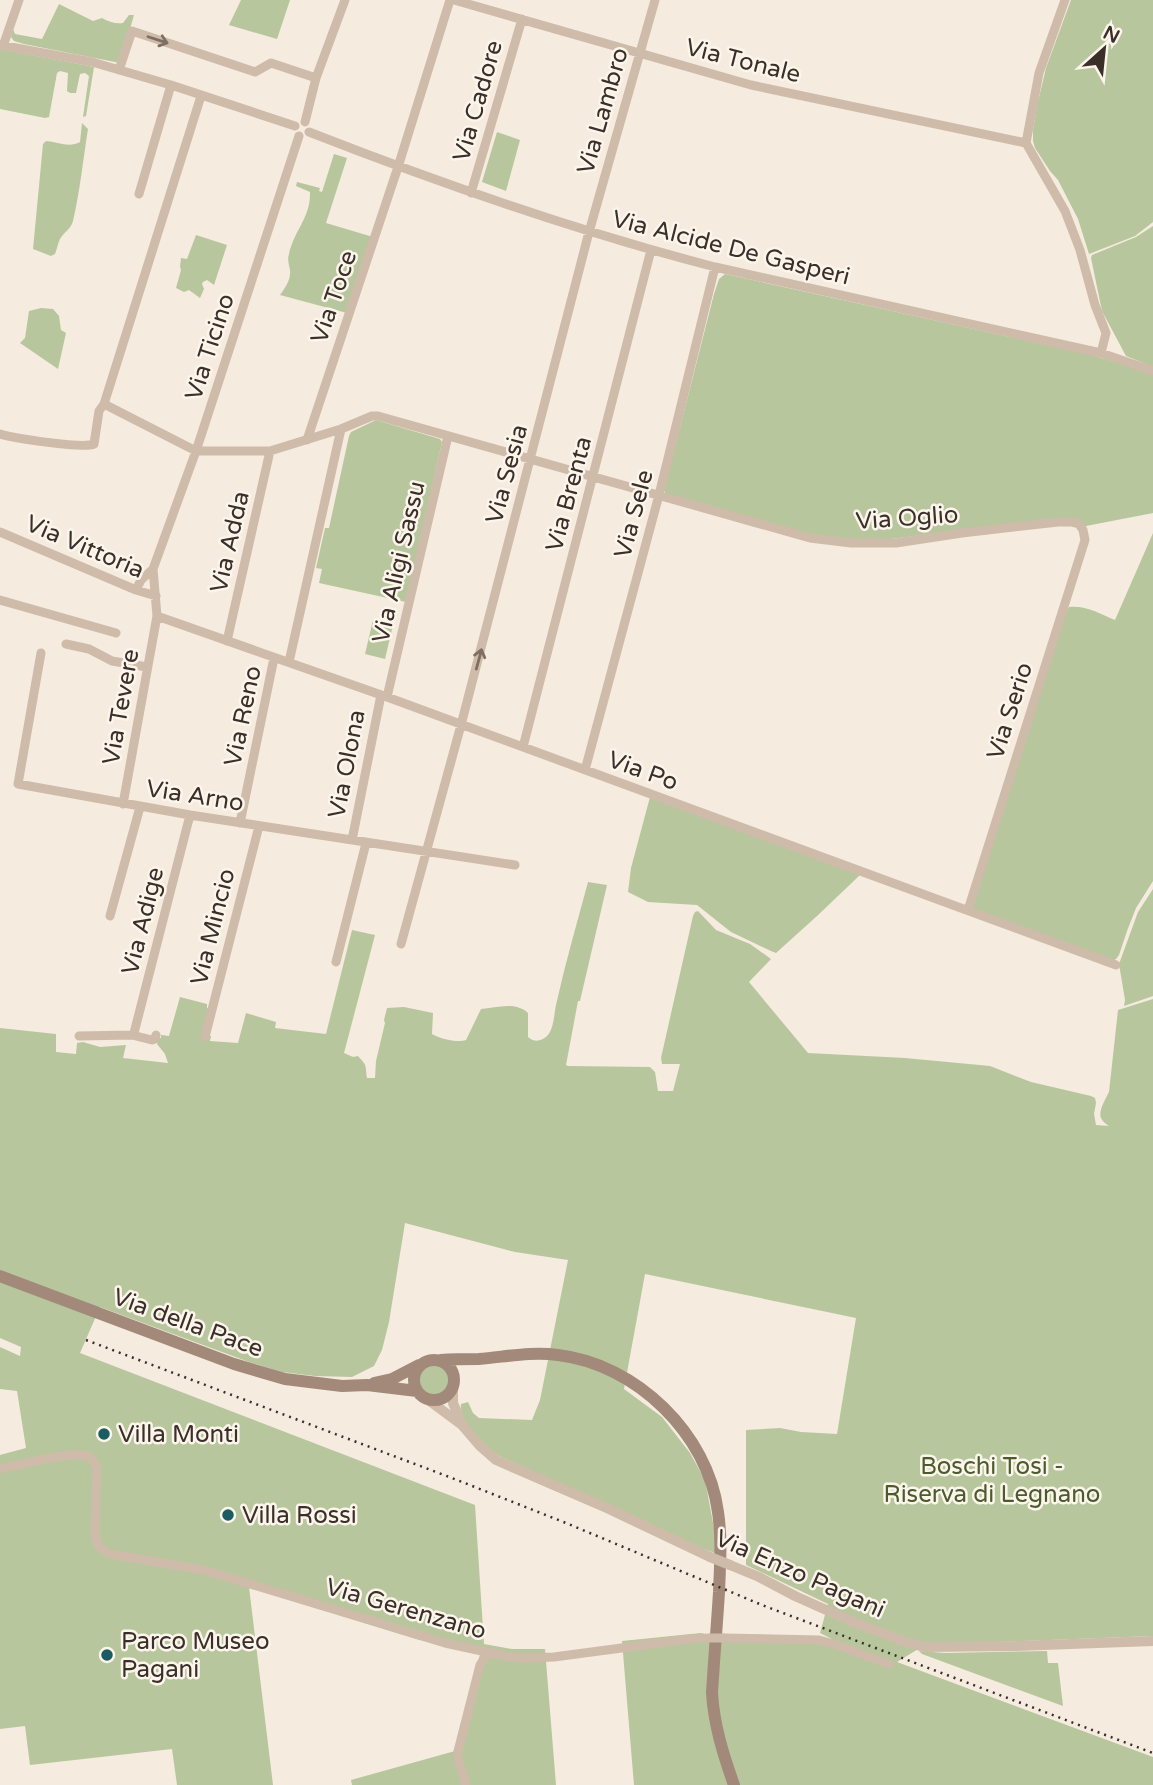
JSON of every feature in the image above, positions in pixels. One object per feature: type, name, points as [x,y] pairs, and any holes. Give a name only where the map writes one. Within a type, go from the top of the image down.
[{"type":"main road","name":"Via della Pace","points":[[0,1276],[267,1374],[296,1381],[342,1386],[367,1385],[422,1395]]},
{"type":"main road","points":[[480,1359],[454,1383],[449,1394],[439,1400],[422,1395],[414,1380],[417,1368],[431,1359],[480,1359],[535,1353],[558,1355],[599,1366],[628,1380],[667,1411],[683,1430],[711,1478],[718,1510],[721,1546],[713,1712],[719,1744],[734,1785]]},
{"type":"main road","points":[[441,1360],[450,1367],[454,1383]]},
{"type":"main road","name":"Via della Pace","points":[[367,1385],[392,1378],[421,1364]]},
{"type":"street","points":[[19,0],[1,46],[92,62],[120,70],[171,85],[306,135],[310,127],[300,121],[297,131]]},
{"type":"street","points":[[305,122],[316,78],[345,0]]},
{"type":"street","name":"Via Tonale","points":[[452,0],[751,85],[1026,143]]},
{"type":"street","name":"Via Toce","points":[[307,440],[452,0]]},
{"type":"street","name":"Via Lambro","points":[[589,232],[656,0]]},
{"type":"street","points":[[1065,0],[1038,73],[1026,143],[1065,211],[1080,250],[1095,305],[1106,333],[1101,354]]},
{"type":"street","name":"Via Cadore","points":[[471,193],[522,19]]},
{"type":"street","points":[[120,70],[132,32],[255,72],[271,63],[316,78]]},
{"type":"street","points":[[139,194],[171,85]]},
{"type":"street","points":[[0,434],[74,445],[90,446],[95,441],[99,411],[104,404],[201,96]]},
{"type":"street","name":"Via Ticino","points":[[153,569],[196,451],[297,131]]},
{"type":"street","name":"Via Alcide De Gasperi","points":[[309,132],[471,193],[651,250],[715,267],[1101,354],[1153,371]]},
{"type":"street","name":"Via Sesia","points":[[401,944],[461,725],[589,232]]},
{"type":"street","name":"Via Brenta","points":[[523,747],[651,250]]},
{"type":"street","name":"Via Sele","points":[[585,770],[659,495],[715,267]]},
{"type":"street","points":[[104,404],[196,451]]},
{"type":"street","name":"Via Oglio","points":[[196,451],[270,451],[376,416],[810,538],[851,543],[896,543],[1058,522],[1079,524]]},
{"type":"street","points":[[289,663],[341,429]]},
{"type":"street","name":"Via Aligi Sassu","points":[[384,696],[448,436]]},
{"type":"street","name":"Via Adda","points":[[227,641],[270,451]]},
{"type":"street","name":"Via Serio","points":[[968,909],[1085,540],[1079,524]]},
{"type":"street","name":"Via Vittoria","points":[[0,532],[136,590],[155,591]]},
{"type":"street","points":[[136,590],[141,580],[153,569]]},
{"type":"street","name":"Via Tevere","points":[[123,804],[157,616],[153,569]]},
{"type":"street","points":[[141,580],[149,579],[155,591]]},
{"type":"street","points":[[0,600],[116,633]]},
{"type":"street","name":"Via Po","points":[[157,616],[384,696],[1116,965]]},
{"type":"street","points":[[66,643],[89,649],[112,661],[147,667]]},
{"type":"street","name":"Via Arno","points":[[41,653],[18,785],[140,807],[515,865]]},
{"type":"street","name":"Via Reno","points":[[240,823],[274,657]]},
{"type":"street","name":"Via Olona","points":[[352,841],[384,696]]},
{"type":"street","points":[[110,916],[140,807]]},
{"type":"street","name":"Via Adige","points":[[132,1035],[190,815]]},
{"type":"street","name":"Via Mincio","points":[[205,1038],[259,826]]},
{"type":"street","points":[[336,962],[366,843]]},
{"type":"street","points":[[79,1036],[132,1035],[152,1040],[156,1035]]},
{"type":"street","name":"Via Enzo Pagani","points":[[454,1383],[453,1403],[462,1424]]},
{"type":"street","name":"Via Enzo Pagani","points":[[422,1395],[462,1424],[487,1452],[507,1466],[609,1509],[853,1622],[906,1642],[925,1647],[1153,1641]]},
{"type":"street","name":"Via Gerenzano","points":[[0,1469],[67,1455],[86,1456],[92,1459],[97,1468],[95,1535],[99,1545],[110,1554],[204,1570],[445,1643],[488,1653],[522,1658],[554,1657],[716,1637],[818,1640],[889,1664]]},
{"type":"street","points":[[466,1785],[458,1751],[480,1665],[488,1653]]},
{"type":"green space","points":[[241,0],[290,0],[277,39],[229,25]]},
{"type":"green space","points":[[1071,0],[1153,0],[1153,222],[1135,236],[1089,254],[1078,219],[1058,180],[1033,141],[1037,106],[1046,68]]},
{"type":"green space","points":[[59,4],[93,21],[102,18],[123,23],[129,15],[134,15],[120,63],[14,41],[11,37],[13,29],[15,34],[42,39]]},
{"type":"green space","points":[[0,49],[94,67],[86,116],[83,117],[89,76],[85,73],[80,74],[76,93],[70,93],[67,91],[68,73],[57,73],[49,117],[0,109]]},
{"type":"green space","points":[[82,123],[88,129],[73,221],[60,239],[55,254],[51,256],[33,249],[43,144],[46,141],[68,145],[80,142]]},
{"type":"green space","points":[[497,132],[520,140],[506,191],[482,182]]},
{"type":"green space","points":[[334,154],[347,158],[326,223],[373,237],[347,313],[280,295],[290,277],[288,258],[291,246],[310,201],[310,192],[296,186],[297,182],[320,188],[319,191],[322,192]]},
{"type":"green space","points":[[1153,226],[1153,367],[1126,356],[1102,311],[1091,258],[1092,255],[1136,237]]},
{"type":"green space","points":[[196,235],[227,245],[214,285],[207,280],[203,282],[204,289],[200,298],[189,290],[184,292],[176,288],[181,258],[187,259]]},
{"type":"green space","points":[[725,274],[1092,355],[1153,375],[1153,513],[1086,526],[1038,526],[883,540],[820,538],[665,493],[714,294],[719,279]]},
{"type":"green space","points":[[53,309],[59,316],[61,330],[66,333],[58,369],[20,343],[25,338],[29,311]]},
{"type":"green space","points":[[376,420],[440,439],[442,442],[406,602],[319,583],[322,569],[316,568],[325,528],[329,528],[349,436],[351,432]]},
{"type":"green space","points":[[1153,533],[1153,881],[1136,908],[1119,955],[1112,961],[972,908],[1062,620],[1069,607],[1081,607],[1115,620]]},
{"type":"green space","points":[[373,620],[393,625],[385,659],[365,654]]},
{"type":"green space","points":[[650,797],[860,875],[776,953],[731,932],[697,905],[648,902],[628,892],[631,868]]},
{"type":"green space","name":"Boschi Tosi - Riserva di Legnano","points":[[588,882],[607,885],[578,1001],[566,1065],[650,1067],[655,1072],[658,1091],[673,1091],[680,1064],[662,1064],[661,1058],[693,916],[698,911],[716,930],[750,944],[771,959],[749,982],[808,1053],[990,1066],[1031,1082],[1095,1098],[1096,1125],[1109,1126],[1100,1115],[1109,1092],[1118,1010],[1153,999],[1153,1636],[928,1643],[897,1662],[1153,1757],[1153,1785],[634,1785],[622,1641],[701,1633],[832,1639],[820,1633],[828,1604],[746,1565],[746,1430],[780,1428],[837,1434],[856,1318],[645,1274],[624,1389],[662,1417],[690,1453],[705,1480],[717,1544],[715,1553],[497,1455],[479,1439],[464,1418],[461,1404],[468,1402],[473,1413],[479,1418],[532,1420],[540,1400],[568,1260],[515,1252],[405,1223],[382,1350],[374,1366],[352,1377],[282,1372],[100,1307],[80,1353],[475,1505],[484,1644],[512,1649],[545,1649],[556,1785],[352,1785],[351,1780],[455,1751],[480,1654],[416,1639],[249,1587],[273,1785],[177,1785],[172,1749],[30,1765],[25,1726],[0,1729],[0,1455],[26,1448],[17,1391],[0,1389],[0,1347],[20,1356],[21,1347],[0,1338],[0,1028],[56,1034],[56,1052],[76,1054],[77,1043],[83,1042],[100,1047],[126,1045],[123,1058],[168,1063],[157,1044],[158,1038],[161,1038],[161,1035],[169,1036],[180,997],[207,1004],[209,1008],[203,1034],[211,1036],[210,1041],[238,1043],[246,1013],[276,1022],[275,1028],[326,1034],[352,930],[375,935],[344,1053],[358,1056],[366,1066],[367,1078],[375,1078],[387,1008],[404,1007],[433,1013],[432,1034],[458,1041],[466,1040],[481,1009],[517,1007],[528,1013],[528,1037],[540,1040],[547,1036],[552,1025]]},
{"type":"green space","points":[[1153,889],[1153,996],[1124,1006],[1119,964],[1138,912]]},
{"type":"green space","points":[[435,1363],[447,1368],[452,1380],[447,1392],[435,1397],[423,1392],[418,1380],[423,1368]]},
{"type":"green space","points":[[919,1651],[1047,1651],[1048,1663],[1058,1663],[1063,1706],[922,1654]]},
{"type":"railway","points":[[86,1340],[452,1478],[762,1605],[1153,1753]]},
{"type":"place","name":"Villa Monti","points":[[104,1434]]},
{"type":"place","name":"Villa Rossi","points":[[228,1515]]},
{"type":"place","name":"Parco Museo Pagani","points":[[107,1655]]}]
